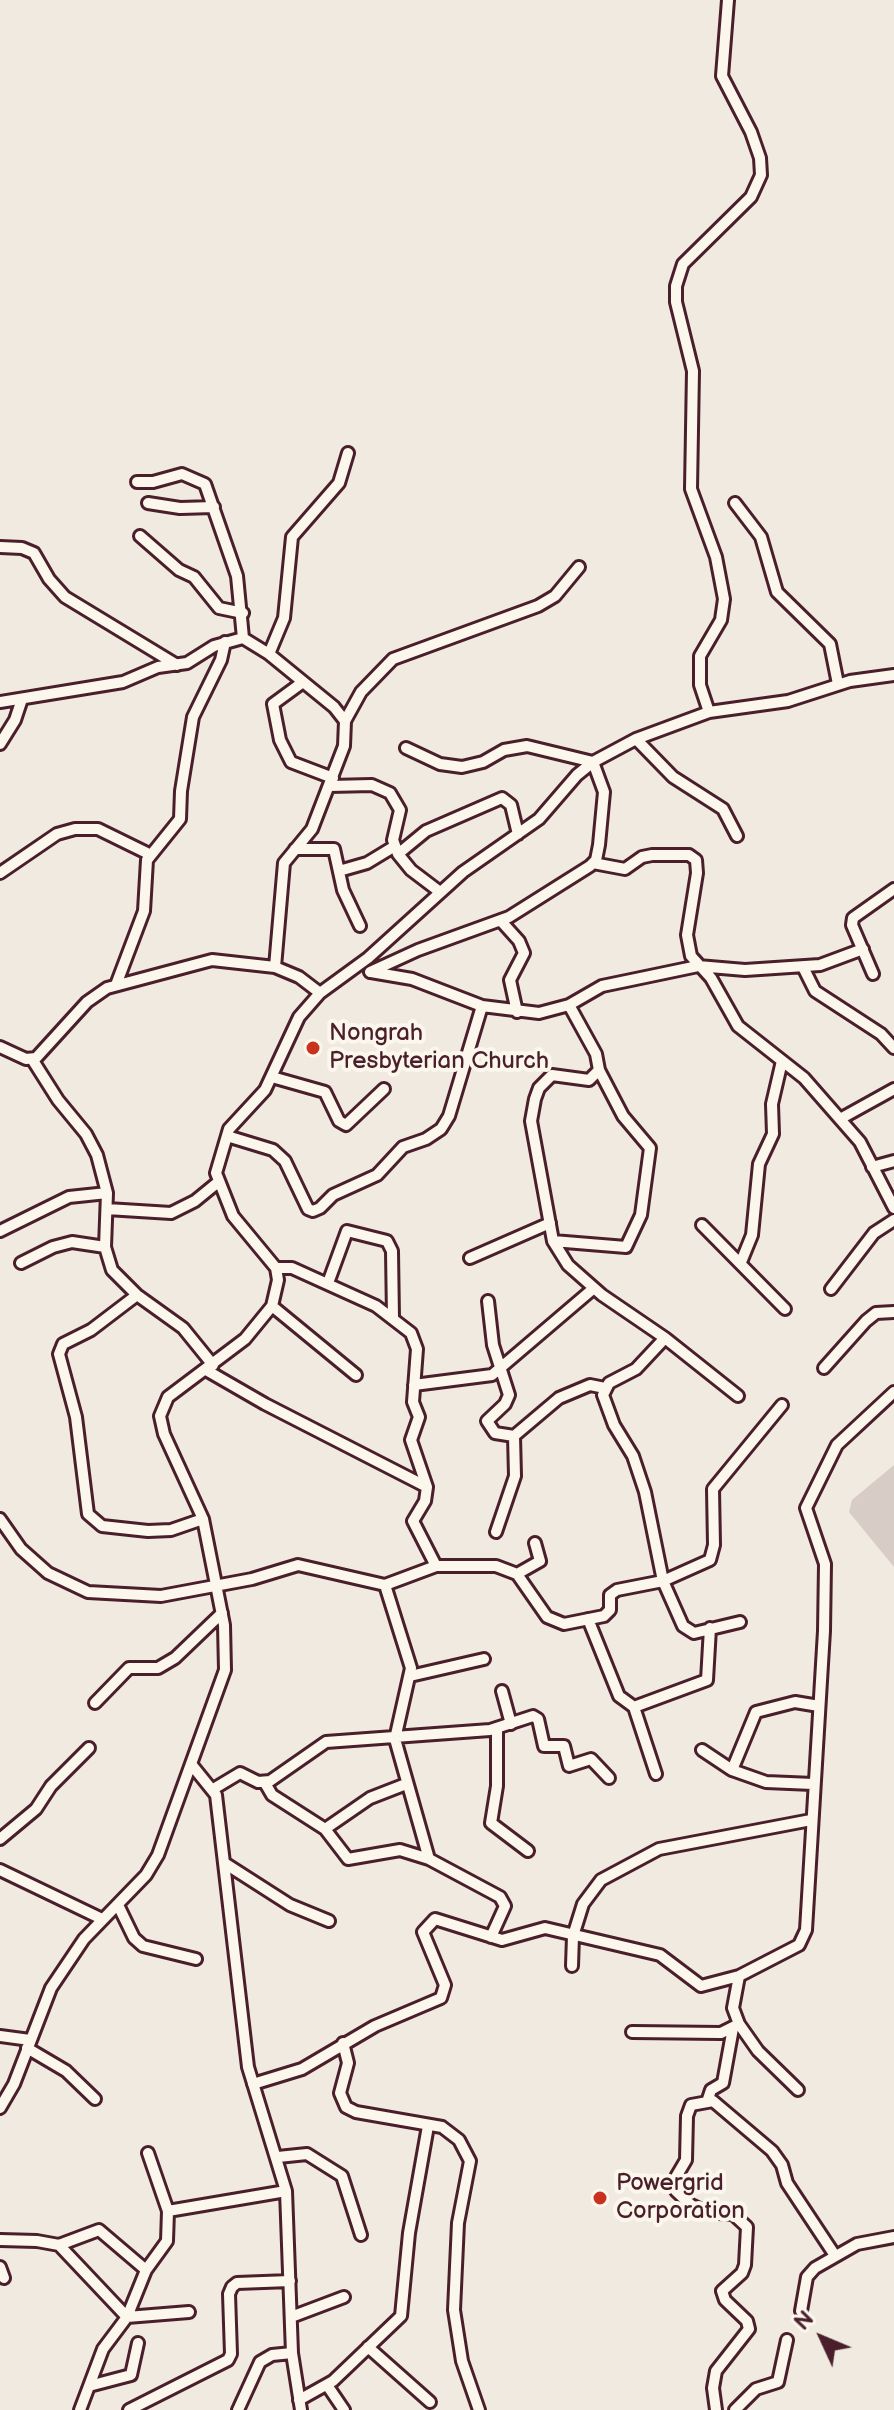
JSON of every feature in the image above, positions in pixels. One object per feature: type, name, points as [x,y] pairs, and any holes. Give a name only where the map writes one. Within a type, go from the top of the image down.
[{"type":"street","points":[[709,712],[700,685],[700,656],[721,620],[724,599],[716,557],[691,489],[693,371],[676,302],[676,286],[683,264],[751,197],[761,175],[760,158],[751,132],[722,76],[728,0]]},
{"type":"street","points":[[269,654],[284,618],[292,537],[339,483],[348,453]]},
{"type":"street","points":[[137,482],[153,482],[176,474],[195,478],[205,484],[237,576],[243,613],[243,638]]},
{"type":"street","points":[[148,503],[180,508],[214,507]]},
{"type":"street","points":[[735,503],[761,537],[777,592],[830,644],[838,684]]},
{"type":"street","points":[[140,536],[179,570],[194,577],[219,608],[243,613]]},
{"type":"street","points":[[0,547],[22,548],[34,553],[49,579],[65,597],[177,665]]},
{"type":"street","points":[[275,967],[283,870],[294,849],[312,829],[344,746],[345,721],[361,692],[393,659],[538,606],[555,596],[579,567]]},
{"type":"street","points":[[0,702],[110,685],[187,663],[225,642],[243,638],[269,654],[334,707],[345,721]]},
{"type":"street","points":[[116,985],[144,911],[146,866],[180,819],[181,791],[193,717],[221,660],[225,642]]},
{"type":"street","points":[[0,2108],[51,1988],[84,1939],[151,1869],[225,1670],[227,1651],[218,1584],[203,1519],[164,1434],[160,1416],[168,1397],[245,1339],[272,1306],[278,1280],[276,1268],[233,1216],[217,1183],[216,1173],[227,1136],[236,1120],[257,1102],[299,1017],[320,993],[351,973],[440,892],[539,819],[577,775],[593,762],[636,739],[709,712],[788,701],[838,684],[894,675]]},
{"type":"street","points":[[303,682],[273,704],[280,740],[291,762],[331,782],[372,785],[390,793],[400,810],[397,850],[411,870],[440,892]]},
{"type":"street","points":[[0,744],[15,720],[22,699]]},
{"type":"street","points":[[636,739],[673,777],[723,809],[737,836]]},
{"type":"street","points":[[370,972],[418,950],[501,921],[593,863],[598,853],[604,804],[601,777],[593,762],[527,746],[504,750],[483,762],[462,767],[440,764],[406,748]]},
{"type":"street","points":[[339,871],[397,850],[426,831],[502,798],[511,805],[518,834]]},
{"type":"street","points":[[0,873],[57,834],[75,829],[98,829],[151,855]]},
{"type":"street","points":[[294,849],[332,848],[336,852],[349,905],[360,926]]},
{"type":"street","points":[[593,863],[625,869],[642,857],[693,857],[697,873],[687,935],[698,966],[711,978],[738,1026],[804,1078],[860,1142],[894,1208]]},
{"type":"street","points":[[873,974],[853,918],[894,889]]},
{"type":"street","points":[[501,921],[519,941],[524,953],[510,980],[517,1012]]},
{"type":"street","points":[[351,973],[370,972],[412,979],[482,1006],[517,1012],[550,1012],[602,986],[698,966],[745,970],[803,967],[829,963],[863,949]]},
{"type":"street","points":[[32,1059],[47,1050],[87,1002],[116,985],[212,960],[275,967],[292,972],[320,993]]},
{"type":"street","points":[[803,967],[815,991],[881,1034],[894,1048]]},
{"type":"street","points":[[553,1241],[626,1247],[641,1215],[650,1148],[623,1116],[599,1070],[596,1054],[569,1005]]},
{"type":"street","points":[[227,1136],[273,1150],[285,1161],[308,1209],[313,1211],[320,1208],[333,1195],[377,1175],[403,1147],[426,1139],[441,1129],[449,1116],[482,1006]]},
{"type":"street","points":[[1,1049],[32,1059],[91,1143],[107,1193],[105,1247],[112,1270],[137,1295],[171,1317],[210,1367],[289,1417],[427,1487]]},
{"type":"street","points":[[741,1262],[752,1235],[759,1164],[773,1134],[772,1104],[782,1061]]},
{"type":"street","points":[[599,1070],[589,1080],[552,1075],[539,1088],[535,1099],[531,1121],[553,1241],[568,1265],[594,1288],[665,1338],[738,1396]]},
{"type":"street","points":[[272,1077],[325,1092],[339,1121],[346,1125],[384,1089]]},
{"type":"street","points":[[840,1119],[894,1089]]},
{"type":"street","points":[[872,1167],[894,1161]]},
{"type":"street","points":[[107,1209],[171,1213],[195,1201],[217,1183]]},
{"type":"street","points":[[0,1231],[69,1197],[107,1193]]},
{"type":"street","points":[[831,1289],[874,1233],[894,1220]]},
{"type":"street","points":[[470,1258],[550,1223]]},
{"type":"street","points":[[702,1225],[785,1309]]},
{"type":"street","points":[[328,1283],[347,1231],[387,1241],[392,1245],[393,1318]]},
{"type":"street","points":[[21,1263],[53,1247],[72,1242],[105,1247]]},
{"type":"street","points":[[276,1268],[292,1268],[328,1283],[393,1318],[411,1333],[416,1343],[413,1402],[419,1421],[411,1440],[427,1487],[425,1501],[413,1521],[436,1566]]},
{"type":"street","points":[[414,1385],[484,1379],[502,1370],[594,1288]]},
{"type":"street","points":[[137,1295],[91,1330],[63,1344],[59,1354],[76,1417],[88,1514],[102,1526],[148,1531],[171,1530],[203,1519]]},
{"type":"street","points":[[488,1301],[491,1335],[508,1400],[487,1421],[495,1433],[514,1436],[559,1398],[590,1385],[605,1388]]},
{"type":"street","points":[[272,1306],[356,1375]]},
{"type":"street","points":[[824,1368],[866,1321],[876,1313],[894,1312]]},
{"type":"street","points":[[665,1338],[636,1369],[605,1388],[603,1395],[614,1425],[633,1456],[645,1492],[663,1581],[688,1632],[740,1622]]},
{"type":"street","points":[[253,2084],[302,2069],[343,2043],[445,1994],[445,1985],[424,1940],[423,1932],[428,1923],[447,1920],[491,1937],[511,1939],[545,1928],[660,1955],[701,1986],[739,1976],[794,1950],[803,1940],[825,1564],[807,1516],[808,1499],[837,1445],[894,1392]]},
{"type":"street","points":[[0,1519],[14,1541],[40,1566],[68,1585],[88,1592],[161,1596],[252,1579],[298,1565],[385,1585],[436,1566],[496,1566],[517,1574],[547,1617],[555,1623],[588,1619],[608,1613],[613,1592],[663,1581],[710,1560],[714,1545],[713,1489],[782,1405]]},
{"type":"street","points":[[496,1532],[515,1476],[514,1436]]},
{"type":"street","points":[[517,1574],[540,1561],[535,1543]]},
{"type":"street","points":[[385,1585],[406,1646],[410,1676],[395,1739],[429,1859]]},
{"type":"street","points":[[95,1703],[129,1668],[158,1668],[175,1658],[222,1613]]},
{"type":"street","points":[[588,1619],[619,1696],[634,1707],[656,1774]]},
{"type":"street","points":[[634,1707],[707,1680],[710,1628]]},
{"type":"street","points":[[410,1676],[484,1659]]},
{"type":"street","points":[[502,1691],[511,1724]]},
{"type":"street","points":[[732,1770],[756,1712],[795,1702],[819,1706]]},
{"type":"street","points":[[265,1783],[326,1742],[497,1729],[536,1717],[544,1746],[564,1746],[569,1766],[591,1759],[609,1778]]},
{"type":"street","points":[[497,1729],[497,1786],[491,1823],[528,1851]]},
{"type":"street","points":[[0,1839],[36,1809],[51,1786],[89,1748]]},
{"type":"street","points":[[702,1750],[732,1770],[775,1784],[813,1784]]},
{"type":"street","points":[[191,1764],[215,1788],[253,2084],[286,2191],[292,2353],[300,2405],[327,2385],[401,2316],[405,2302],[409,2233],[428,2126]]},
{"type":"street","points":[[215,1788],[240,1773],[265,1783],[272,1795],[325,1829],[348,1859],[356,1860],[393,1849],[429,1859],[504,1900],[491,1937]]},
{"type":"street","points":[[325,1829],[370,1798],[406,1784]]},
{"type":"street","points":[[572,1966],[573,1936],[589,1892],[601,1880],[641,1856],[676,1844],[811,1820]]},
{"type":"street","points":[[226,1864],[290,1905],[329,1921]]},
{"type":"street","points":[[0,1870],[102,1919]]},
{"type":"street","points":[[118,1905],[134,1938],[143,1946],[196,1959]]},
{"type":"street","points":[[716,2410],[713,2388],[716,2371],[749,2329],[747,2321],[725,2300],[722,2291],[742,2273],[747,2227],[733,2214],[706,2212],[691,2205],[674,2186],[686,2160],[688,2110],[708,2099],[711,2090],[723,2083],[736,2026],[733,2008],[739,1976]]},
{"type":"street","points":[[632,2032],[721,2033],[736,2026]]},
{"type":"street","points":[[736,2026],[798,2090]]},
{"type":"street","points":[[0,2036],[29,2044],[66,2071],[95,2099]]},
{"type":"street","points":[[343,2043],[348,2063],[340,2093],[346,2107],[448,2130],[459,2140],[470,2161],[458,2223],[454,2310],[462,2361],[479,2410]]},
{"type":"street","points":[[708,2099],[777,2157],[787,2183],[834,2254]]},
{"type":"street","points":[[80,2410],[103,2349],[127,2317],[146,2270],[167,2241],[168,2211],[148,2153]]},
{"type":"street","points":[[278,2157],[307,2154],[342,2176],[361,2235]]},
{"type":"street","points":[[168,2211],[286,2191]]},
{"type":"street","points":[[0,2240],[59,2245],[99,2230],[146,2270]]},
{"type":"street","points":[[801,2311],[807,2277],[834,2254],[857,2244],[894,2237]]},
{"type":"street","points":[[59,2245],[127,2317]]},
{"type":"street","points":[[129,2410],[228,2360],[232,2287],[237,2283],[290,2281]]},
{"type":"street","points":[[291,2317],[344,2297]]},
{"type":"street","points":[[127,2317],[189,2312]]},
{"type":"street","points":[[735,2410],[756,2389],[778,2382],[787,2340]]},
{"type":"street","points":[[89,2386],[131,2375],[138,2343]]},
{"type":"street","points":[[368,2347],[430,2402]]},
{"type":"street","points":[[238,2410],[260,2362],[272,2355],[292,2353]]},
{"type":"street","points":[[327,2385],[344,2410]]},
{"type":"shaded area","points":[[894,1465],[894,1567],[849,1512],[852,1500]]},
{"type":"place","name":"Nongrah Presbyterian Church","points":[[313,1048]]},
{"type":"place","name":"Powergrid Corporation","points":[[600,2198]]}]
